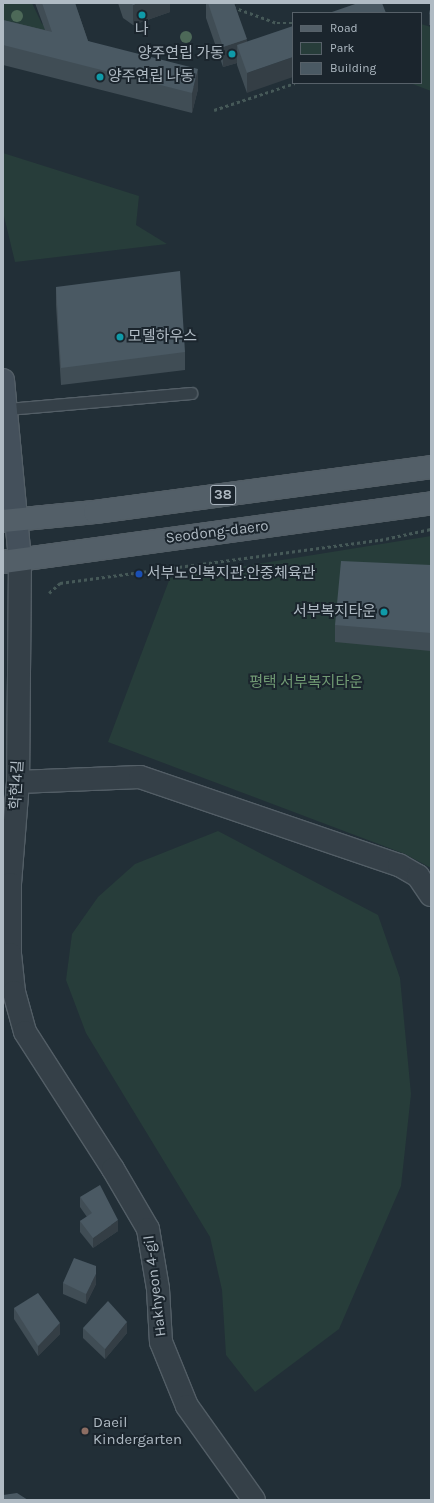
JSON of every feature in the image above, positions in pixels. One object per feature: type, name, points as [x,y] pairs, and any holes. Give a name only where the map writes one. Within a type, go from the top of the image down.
[{"type":"main road","name":"38","points":[[9,520],[95,512],[431,467]]},
{"type":"main road","name":"Seodong-daero","points":[[12,561],[431,503]]},
{"type":"street","points":[[3,380],[7,409],[9,520],[12,561]]},
{"type":"street","name":"학현4길","points":[[12,561],[18,782],[10,884],[10,954],[14,992],[25,1032],[114,1169],[148,1229],[158,1289],[161,1342],[188,1406],[254,1500]]},
{"type":"street","points":[[18,782],[140,777],[399,865],[418,876],[431,895]]},
{"type":"street","points":[[3,1020],[25,1032]]},
{"type":"lane","points":[[7,409],[191,393]]},
{"type":"path","points":[[227,5],[277,23],[292,23]]},
{"type":"path","points":[[214,110],[292,84]]},
{"type":"path","points":[[49,593],[60,584],[380,540],[431,529]]},
{"type":"green space","points":[[3,3],[32,3],[42,24],[83,33],[3,35]]},
{"type":"green space","points":[[422,24],[431,27],[431,91],[413,84],[422,84]]},
{"type":"green space","points":[[3,153],[139,196],[136,225],[167,244],[15,262],[3,212]]},
{"type":"green space","name":"평택 서부복지타운","points":[[431,536],[431,868],[405,854],[108,742],[170,578]]},
{"type":"green space","points":[[218,831],[378,915],[400,978],[411,1094],[401,1186],[339,1329],[255,1392],[226,1355],[222,1290],[210,1237],[86,1033],[66,980],[72,934],[98,897],[135,864]]},
{"type":"building","points":[[42,3],[75,3],[88,41],[198,69],[192,93],[3,45],[3,20],[52,32]]},
{"type":"building","points":[[208,3],[234,3],[247,39],[223,47]]},
{"type":"building","points":[[358,3],[382,3],[386,12],[332,12]]},
{"type":"building","points":[[292,26],[292,57],[247,73],[237,45]]},
{"type":"building","name":"모델하우스","points":[[180,271],[185,352],[61,368],[56,287]]},
{"type":"building","name":"서부복지타운","points":[[341,561],[431,565],[431,633],[335,625]]},
{"type":"building","points":[[100,1185],[118,1220],[93,1238],[80,1221],[92,1213],[80,1197]]},
{"type":"building","points":[[74,1258],[96,1266],[96,1274],[86,1294],[63,1283]]},
{"type":"building","points":[[38,1293],[60,1323],[38,1346],[14,1308]]},
{"type":"building","points":[[108,1301],[127,1322],[105,1349],[83,1328]]},
{"type":"building","points":[[17,1493],[28,1500],[3,1500],[3,1495]]},
{"type":"place","name":"나","points":[[142,15]]},
{"type":"place","name":"양주연립 가동","points":[[232,54]]},
{"type":"place","name":"양주연립 나동","points":[[100,77]]},
{"type":"place","name":"모델하우스","points":[[120,337]]},
{"type":"place","name":"서부노인복지관.안중체육관","points":[[139,574]]},
{"type":"place","name":"서부복지타운","points":[[384,612]]},
{"type":"place","name":"Daeil Kindergarten","points":[[85,1431]]}]
